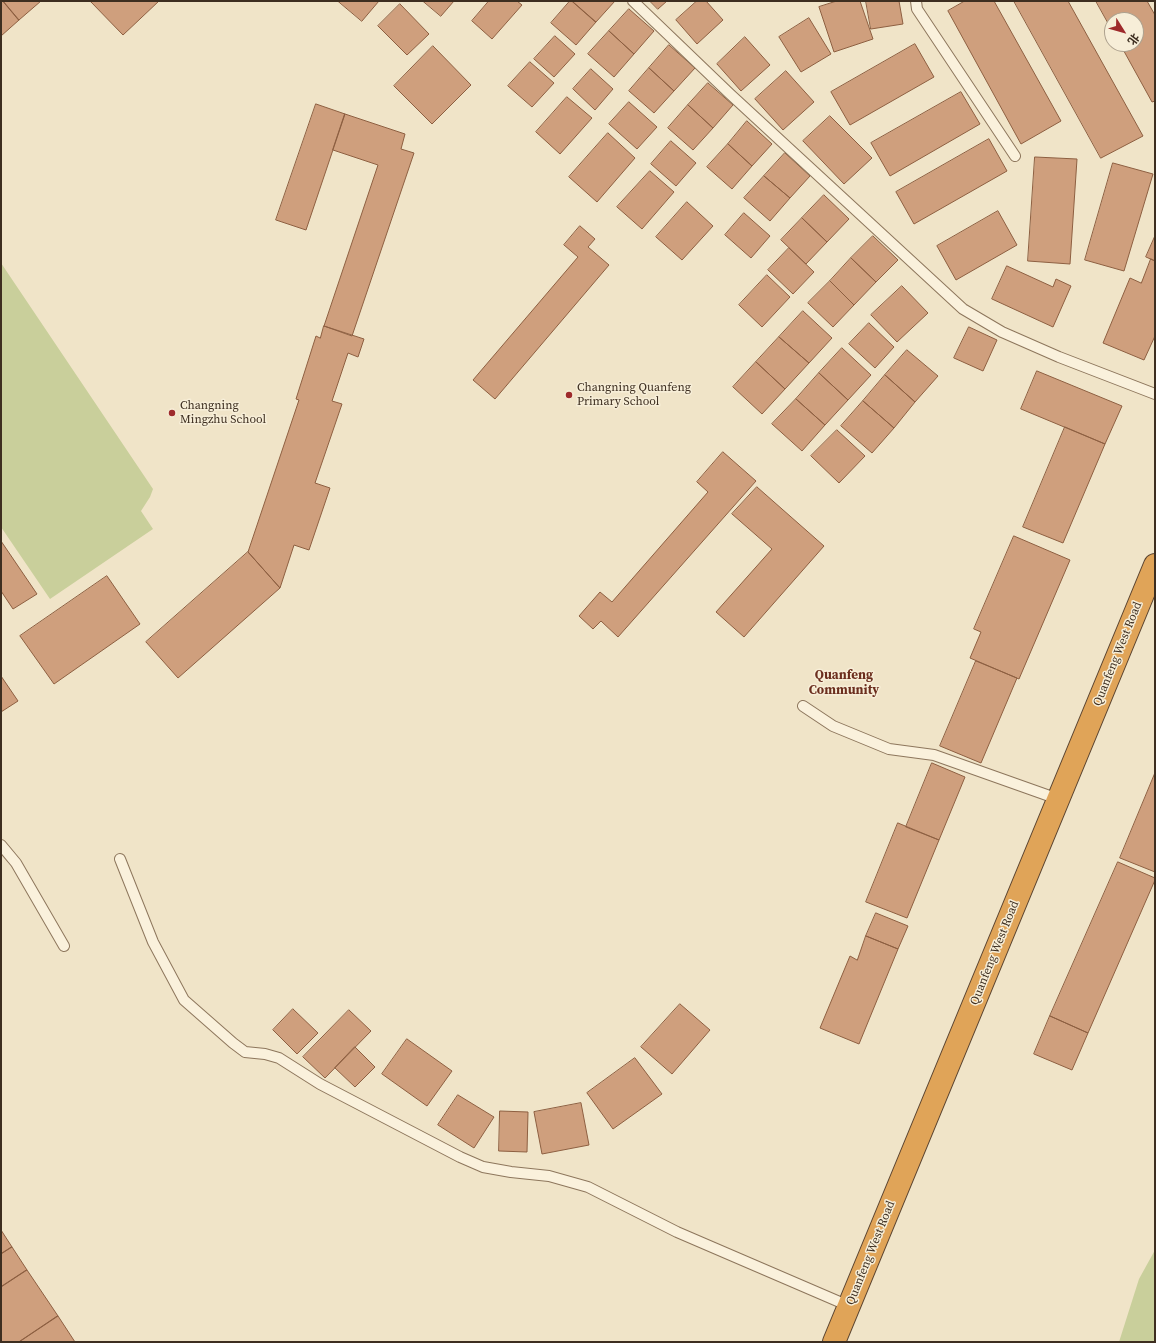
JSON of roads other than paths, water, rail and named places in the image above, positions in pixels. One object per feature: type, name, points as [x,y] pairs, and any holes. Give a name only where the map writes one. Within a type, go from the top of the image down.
[{"type":"highway","name":"Quanfeng West Road","points":[[834,1342],[1155,564]]},
{"type":"lane","points":[[633,1],[730,94],[963,310],[1002,332],[1059,357],[1155,394]]},
{"type":"lane","points":[[916,1],[916,9],[1016,156]]},
{"type":"lane","points":[[803,706],[833,726],[889,749],[934,755],[1058,799]]},
{"type":"lane","points":[[1,845],[16,863],[64,946]]},
{"type":"lane","points":[[120,859],[153,942],[184,1000],[245,1052],[265,1054],[279,1058],[320,1084],[460,1157],[484,1167],[511,1172],[549,1176],[588,1187],[677,1232],[849,1306]]},
{"type":"place","name":"Changning Quanfeng Primary School","points":[[569,395]]},
{"type":"place","name":"Changning Mingzhu School","points":[[172,413]]},
{"type":"district","name":"Quanfeng Community","points":[[844,684]]}]
